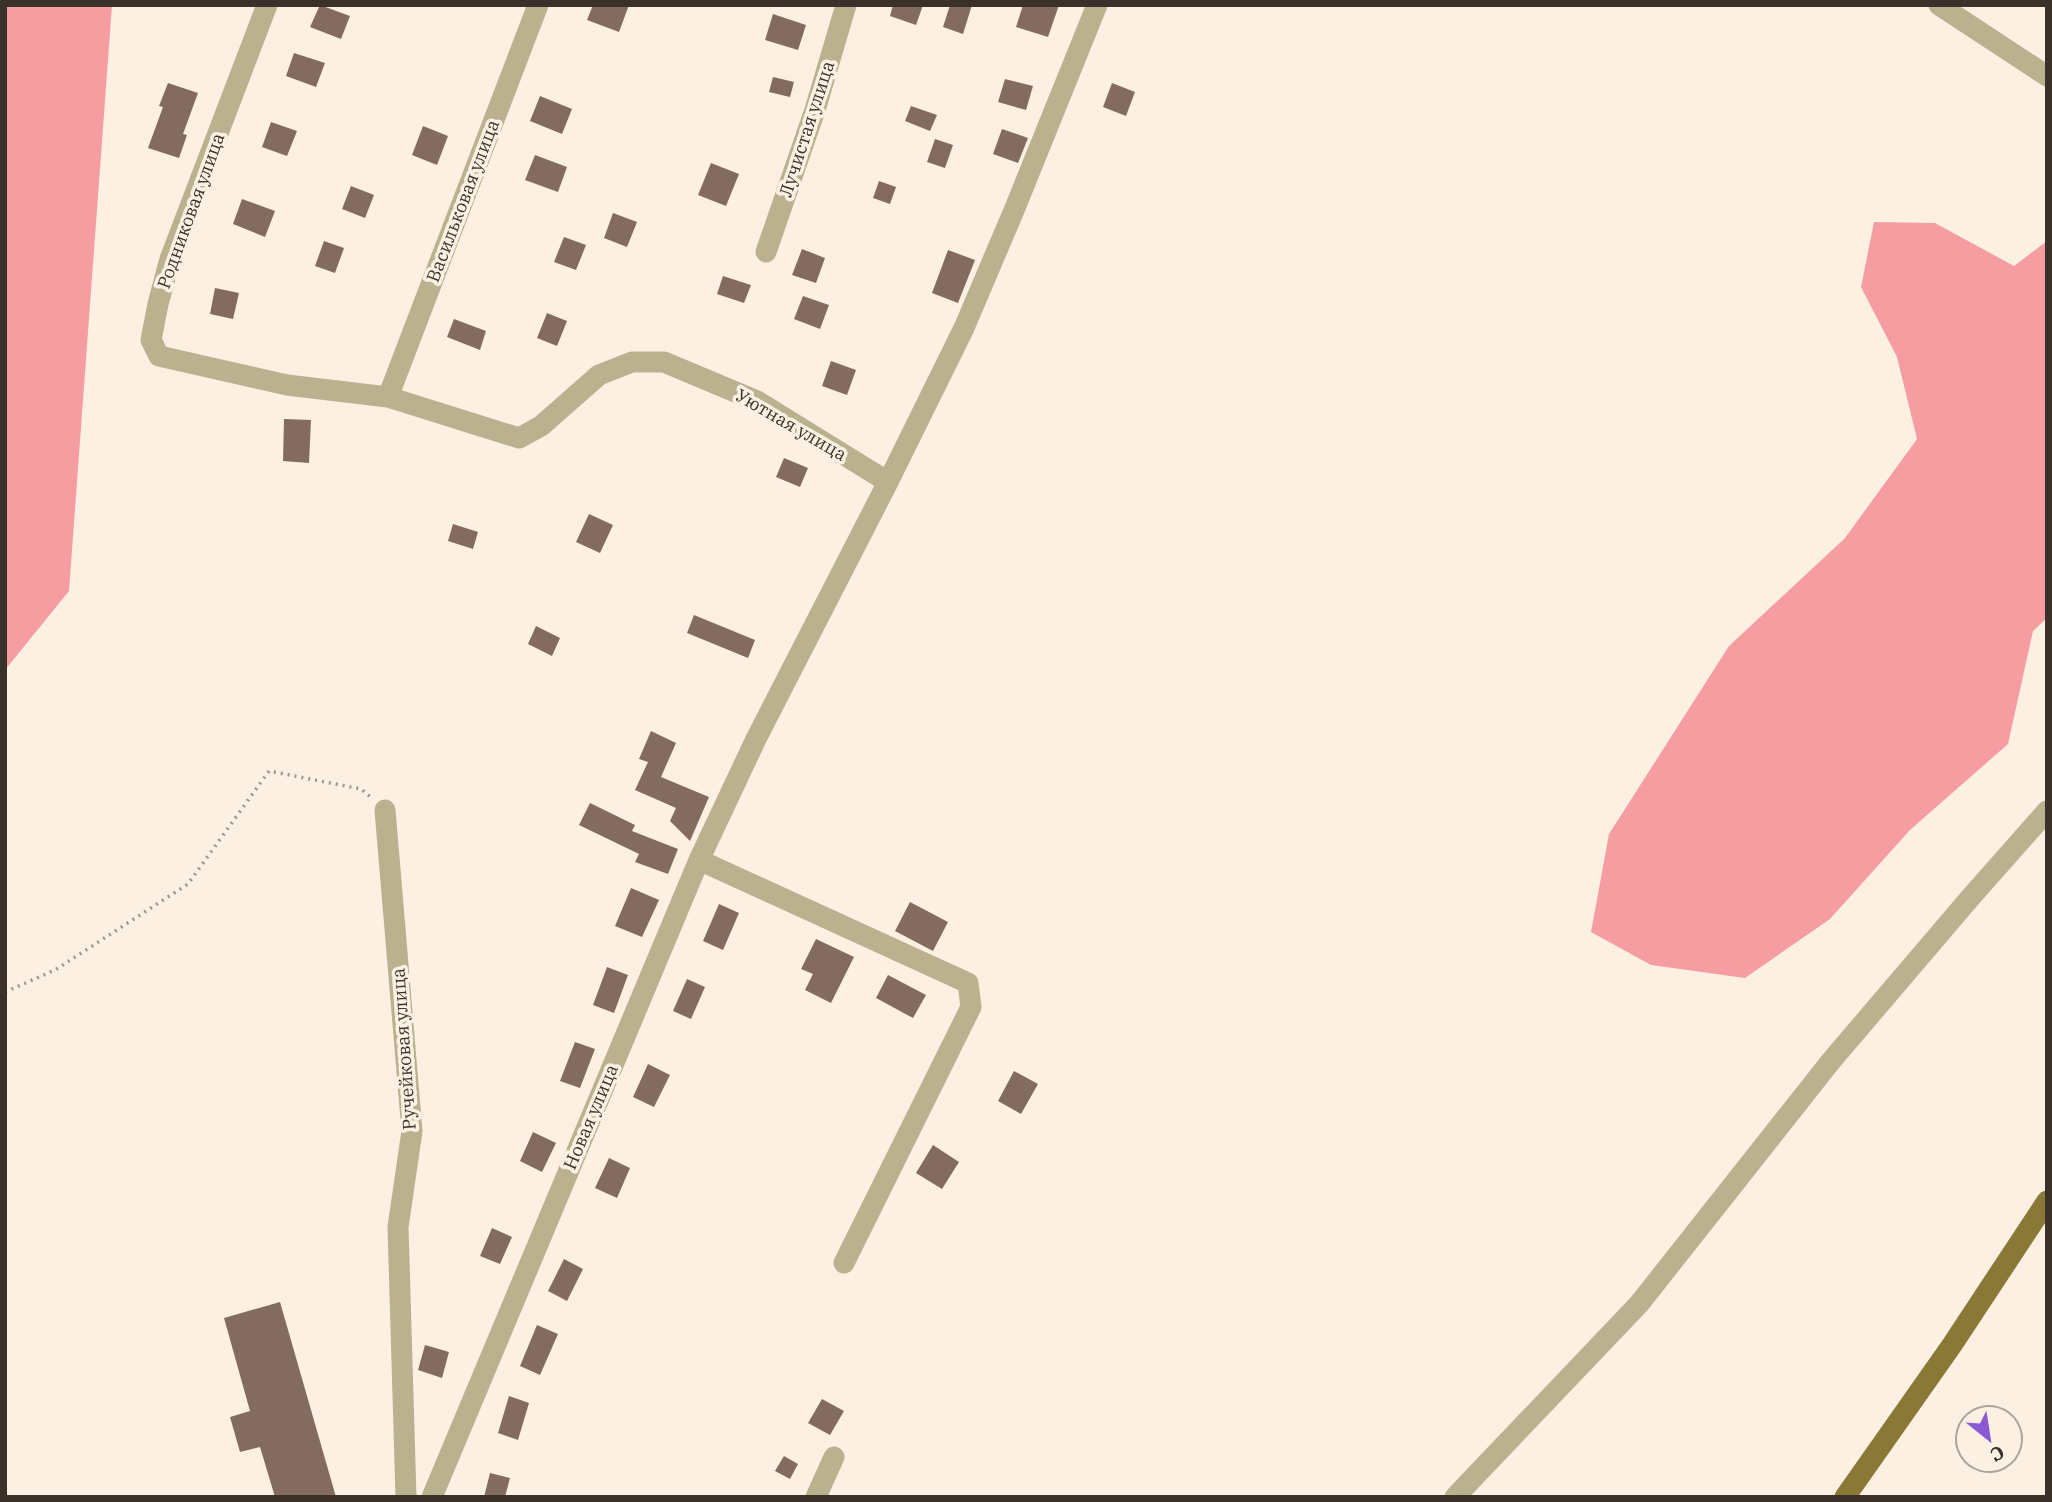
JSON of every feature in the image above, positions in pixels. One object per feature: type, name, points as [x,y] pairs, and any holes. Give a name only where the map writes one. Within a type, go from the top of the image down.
[{"type":"main road","points":[[1846,1497],[1952,1345],[2047,1201]]},
{"type":"street","name":"Родниковая улица","points":[[267,5],[170,259],[151,340],[159,356],[185,364],[287,385],[388,397]]},
{"type":"street","name":"Васильковая улица","points":[[388,397],[538,5]]},
{"type":"street","name":"Лучистая улица","points":[[766,252],[815,110],[846,5]]},
{"type":"street","name":"Новая улица","points":[[432,1497],[699,860],[964,328],[1097,5]]},
{"type":"street","points":[[1939,5],[2047,76]]},
{"type":"street","name":"Уютная улица","points":[[388,397],[519,438],[541,426],[599,375],[632,362],[664,362],[757,401],[888,482]]},
{"type":"street","name":"Ручейковая улица","points":[[385,810],[412,1131],[398,1227],[406,1497]]},
{"type":"street","points":[[1455,1497],[1639,1304],[1831,1061],[2047,811]]},
{"type":"street","points":[[699,860],[968,984],[971,1007],[844,1263]]},
{"type":"street","points":[[816,1497],[834,1457]]},
{"type":"path","points":[[5,992],[55,970],[188,884],[269,771],[361,789],[385,810]]},
{"type":"shaded area","points":[[5,5],[112,5],[69,591],[5,670]]},
{"type":"shaded area","points":[[1874,222],[1935,223],[2014,266],[2047,241],[2047,618],[2033,631],[2008,744],[1910,830],[1830,919],[1745,978],[1651,965],[1591,932],[1609,834],[1729,646],[1845,538],[1917,439],[1897,357],[1861,287]]},
{"type":"building","points":[[320,5],[350,16],[341,39],[310,27]]},
{"type":"building","points":[[593,5],[629,5],[619,32],[587,20]]},
{"type":"building","points":[[893,5],[923,5],[916,25],[890,16]]},
{"type":"building","points":[[950,5],[972,5],[963,34],[943,27]]},
{"type":"building","points":[[1023,5],[1059,5],[1048,37],[1016,27]]},
{"type":"building","points":[[773,14],[806,25],[798,50],[765,40]]},
{"type":"building","points":[[294,53],[325,63],[316,87],[286,76]]},
{"type":"building","points":[[773,77],[794,82],[790,97],[769,92]]},
{"type":"building","points":[[1005,79],[1033,86],[1026,110],[998,102]]},
{"type":"building","points":[[168,83],[198,93],[183,134],[187,135],[179,158],[148,148],[163,107],[159,106]]},
{"type":"building","points":[[1112,83],[1135,92],[1126,116],[1103,107]]},
{"type":"building","points":[[540,96],[572,109],[562,134],[530,121]]},
{"type":"building","points":[[911,106],[937,115],[930,131],[905,121]]},
{"type":"building","points":[[271,122],[297,131],[287,156],[262,147]]},
{"type":"building","points":[[423,126],[448,136],[437,165],[412,155]]},
{"type":"building","points":[[1002,129],[1028,138],[1018,163],[993,154]]},
{"type":"building","points":[[935,139],[953,145],[945,168],[927,162]]},
{"type":"building","points":[[535,155],[567,167],[558,192],[525,180]]},
{"type":"building","points":[[711,163],[739,174],[726,206],[698,195]]},
{"type":"building","points":[[879,181],[896,187],[890,204],[873,198]]},
{"type":"building","points":[[351,186],[374,195],[365,218],[342,209]]},
{"type":"building","points":[[242,199],[275,211],[265,237],[233,224]]},
{"type":"building","points":[[613,213],[637,222],[627,247],[604,238]]},
{"type":"building","points":[[564,237],[586,245],[576,270],[554,262]]},
{"type":"building","points":[[324,241],[344,248],[335,273],[315,266]]},
{"type":"building","points":[[802,249],[825,258],[816,283],[792,275]]},
{"type":"building","points":[[948,250],[975,260],[958,303],[932,293]]},
{"type":"building","points":[[723,276],[751,285],[744,303],[717,294]]},
{"type":"building","points":[[215,288],[239,293],[233,319],[210,314]]},
{"type":"building","points":[[803,296],[829,305],[820,329],[794,319]]},
{"type":"building","points":[[547,313],[567,321],[557,346],[537,338]]},
{"type":"building","points":[[454,319],[486,331],[480,350],[447,337]]},
{"type":"building","points":[[831,361],[856,370],[847,395],[822,386]]},
{"type":"building","points":[[284,419],[311,420],[309,463],[283,461]]},
{"type":"building","points":[[784,458],[808,468],[800,487],[776,477]]},
{"type":"building","points":[[589,514],[613,525],[600,553],[576,542]]},
{"type":"building","points":[[453,524],[478,532],[473,549],[448,541]]},
{"type":"building","points":[[694,615],[755,640],[748,658],[687,633]]},
{"type":"building","points":[[536,626],[560,638],[552,656],[528,644]]},
{"type":"building","points":[[651,731],[676,743],[661,777],[709,797],[690,841],[670,821],[676,808],[635,790],[648,762],[639,759]]},
{"type":"building","points":[[590,803],[635,825],[632,831],[678,849],[668,874],[635,862],[639,854],[579,825]]},
{"type":"building","points":[[631,888],[659,900],[642,937],[615,926]]},
{"type":"building","points":[[910,902],[948,922],[933,951],[895,931]]},
{"type":"building","points":[[719,904],[739,913],[723,950],[703,941]]},
{"type":"building","points":[[816,939],[854,957],[831,1003],[805,990],[813,974],[801,969]]},
{"type":"building","points":[[607,967],[628,975],[614,1013],[593,1005]]},
{"type":"building","points":[[888,975],[926,995],[913,1018],[876,998]]},
{"type":"building","points":[[687,979],[705,987],[691,1019],[673,1011]]},
{"type":"building","points":[[575,1042],[595,1049],[580,1088],[560,1081]]},
{"type":"building","points":[[648,1064],[670,1075],[654,1107],[633,1097]]},
{"type":"building","points":[[1014,1071],[1038,1084],[1021,1114],[998,1101]]},
{"type":"building","points":[[533,1132],[556,1143],[542,1172],[520,1161]]},
{"type":"building","points":[[933,1145],[959,1162],[942,1189],[916,1173]]},
{"type":"building","points":[[609,1158],[630,1168],[617,1198],[595,1188]]},
{"type":"building","points":[[492,1228],[512,1237],[500,1264],[480,1256]]},
{"type":"building","points":[[564,1259],[583,1269],[567,1301],[548,1291]]},
{"type":"building","points":[[280,1302],[336,1497],[275,1497],[260,1447],[240,1452],[230,1417],[250,1411],[224,1318]]},
{"type":"building","points":[[537,1325],[558,1334],[540,1375],[520,1366]]},
{"type":"building","points":[[425,1345],[449,1352],[442,1378],[418,1370]]},
{"type":"building","points":[[509,1396],[529,1403],[518,1440],[498,1433]]},
{"type":"building","points":[[822,1399],[844,1411],[830,1435],[808,1423]]},
{"type":"building","points":[[784,1456],[798,1464],[790,1479],[775,1471]]},
{"type":"building","points":[[490,1473],[510,1478],[505,1497],[484,1497]]}]
